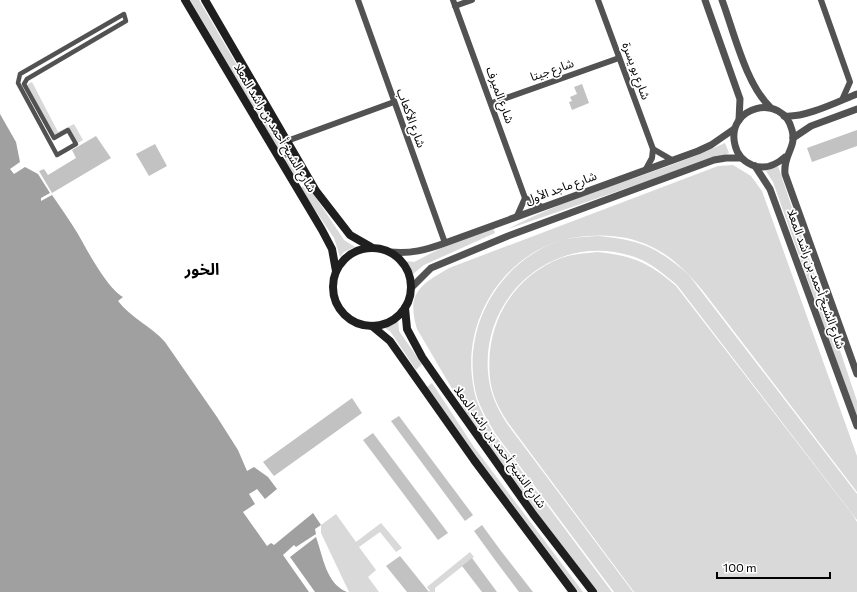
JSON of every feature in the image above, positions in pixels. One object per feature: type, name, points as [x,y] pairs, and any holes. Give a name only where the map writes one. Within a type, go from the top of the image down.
[{"type":"main road","name":"شارع الشيخ أحمد بن راشد المعلا","points":[[185,0],[322,230],[332,249],[336,271]]},
{"type":"main road","name":"شارع الشيخ أحمد بن راشد المعلا","points":[[205,0],[313,186],[336,219],[350,235],[371,247]]},
{"type":"main road","points":[[371,247],[390,252],[402,261],[409,274],[411,288],[405,308],[396,318],[385,324],[372,326],[359,324],[348,318],[339,308],[334,296],[333,284],[336,271],[344,259],[357,251],[371,247]]},
{"type":"main road","name":"شارع الشيخ أحمد بن راشد المعلا","points":[[405,308],[407,328],[434,374],[501,470],[593,592]]},
{"type":"main road","points":[[372,326],[390,341],[474,460],[573,592]]},
{"type":"street","name":"شارع الأكعاب","points":[[358,0],[445,243]]},
{"type":"street","points":[[454,3],[472,0]]},
{"type":"street","name":"شارع بو يسرة","points":[[598,0],[653,149]]},
{"type":"street","points":[[705,0],[740,99],[738,120],[734,129],[734,144],[741,158],[755,166],[772,166],[785,157],[792,145],[793,138],[791,126],[784,116],[771,108],[758,94],[748,72],[722,0]]},
{"type":"street","points":[[821,0],[850,82],[857,86]]},
{"type":"street","name":"شارع الميرف","points":[[454,3],[492,103],[525,198]]},
{"type":"street","points":[[124,14],[126,20],[27,78],[24,84],[54,138],[68,130],[76,144],[57,155],[18,83],[20,74],[124,14]]},
{"type":"street","name":"شارع جيتا","points":[[492,103],[620,58]]},
{"type":"street","points":[[842,100],[850,82]]},
{"type":"street","points":[[784,116],[805,113],[857,94]]},
{"type":"street","points":[[287,141],[394,102]]},
{"type":"street","points":[[738,120],[752,109],[761,107],[771,108]]},
{"type":"street","points":[[793,138],[811,126],[857,109]]},
{"type":"street","name":"شارع ماجد الأول","points":[[390,252],[421,252],[711,145],[734,129]]},
{"type":"street","points":[[646,169],[652,158],[653,149],[672,160]]},
{"type":"street","name":"شارع الشيخ أحمد بن راشد المعلا","points":[[785,157],[785,174],[790,190],[854,359],[857,374]]},
{"type":"street","points":[[411,288],[431,268],[508,236],[714,160],[741,158]]},
{"type":"street","name":"شارع الشيخ أحمد بن راشد المعلا","points":[[755,166],[770,189],[857,426]]},
{"type":"street","points":[[517,216],[525,198],[542,207]]},
{"type":"shaded area","points":[[190,0],[199,0],[300,173],[294,176]]},
{"type":"shaded area","points":[[32,82],[58,132],[74,124],[83,140],[78,143],[70,130],[54,138],[26,85]]},
{"type":"shaded area","points":[[0,114],[16,142],[20,162],[10,169],[14,174],[25,167],[38,174],[50,193],[41,198],[41,201],[52,195],[110,286],[123,297],[118,301],[123,307],[154,331],[165,342],[238,450],[247,471],[254,467],[268,477],[277,489],[265,499],[257,489],[249,494],[255,504],[243,512],[267,546],[271,543],[274,545],[313,513],[321,525],[315,529],[316,534],[296,547],[294,545],[283,555],[309,592],[0,592]]},
{"type":"shaded area","points":[[725,143],[729,153],[508,229],[534,216],[588,194],[698,155]]},
{"type":"shaded area","points":[[733,165],[751,176],[762,191],[857,456],[857,492],[703,291],[679,266],[658,250],[628,238],[596,235],[561,241],[536,251],[514,267],[496,287],[483,310],[474,335],[471,362],[475,396],[482,413],[494,434],[612,592],[596,592],[488,450],[417,329],[413,307],[415,298],[423,285],[449,268],[718,166]]},
{"type":"shaded area","points":[[778,166],[857,401],[857,419],[773,182],[766,171]]},
{"type":"shaded area","points":[[307,184],[344,240],[355,247],[344,252],[340,257],[334,238],[300,188]]},
{"type":"shaded area","points":[[493,227],[495,233],[424,265],[413,274],[407,261],[414,262],[457,240]]},
{"type":"shaded area","points":[[598,236],[636,242],[646,246],[666,257],[688,274],[857,494],[857,520],[677,285],[656,268],[642,260],[611,251],[581,252],[553,261],[528,276],[508,298],[494,324],[488,354],[490,386],[497,406],[508,425],[633,592],[614,592],[495,433],[478,401],[475,389],[473,366],[474,343],[480,321],[489,301],[501,282],[517,266],[535,252],[556,242],[571,238]]},
{"type":"shaded area","points":[[597,252],[631,258],[657,271],[676,286],[853,515],[857,522],[857,592],[634,592],[509,424],[498,406],[491,385],[489,365],[495,326],[503,309],[514,293],[527,279],[543,267],[561,258]]},
{"type":"shaded area","points":[[398,319],[399,331],[422,364],[416,370],[390,331],[383,327]]},
{"type":"shaded area","points":[[432,383],[474,447],[583,592],[574,592],[532,537],[427,387]]},
{"type":"shaded area","points":[[336,514],[356,542],[381,523],[402,548],[396,552],[380,532],[359,547],[376,570],[368,577],[379,592],[349,592],[321,533],[321,525]]},
{"type":"shaded area","points":[[316,537],[326,569],[334,583],[347,592],[315,592],[290,557]]},
{"type":"shaded area","points":[[470,552],[474,557],[435,588],[435,592],[428,592],[430,591],[427,587]]},
{"type":"building","points":[[582,84],[589,103],[572,110],[569,102],[572,101],[570,97],[577,94],[574,87]]},
{"type":"building","points":[[857,130],[857,146],[812,162],[807,148]]},
{"type":"building","points":[[96,136],[111,158],[52,193],[39,171],[44,169],[48,175],[76,158],[72,150]]},
{"type":"building","points":[[155,144],[167,166],[149,176],[136,154]]},
{"type":"building","points":[[352,398],[362,413],[274,476],[263,462]]},
{"type":"building","points":[[399,416],[473,515],[465,521],[391,421]]},
{"type":"building","points":[[373,433],[448,533],[438,540],[363,440]]},
{"type":"building","points":[[482,525],[533,592],[519,592],[474,531]]},
{"type":"building","points":[[400,556],[429,592],[407,592],[386,566]]},
{"type":"building","points":[[472,558],[497,592],[482,592],[462,566]]},
{"type":"district","name":"الخور","points":[[202,269]]}]
